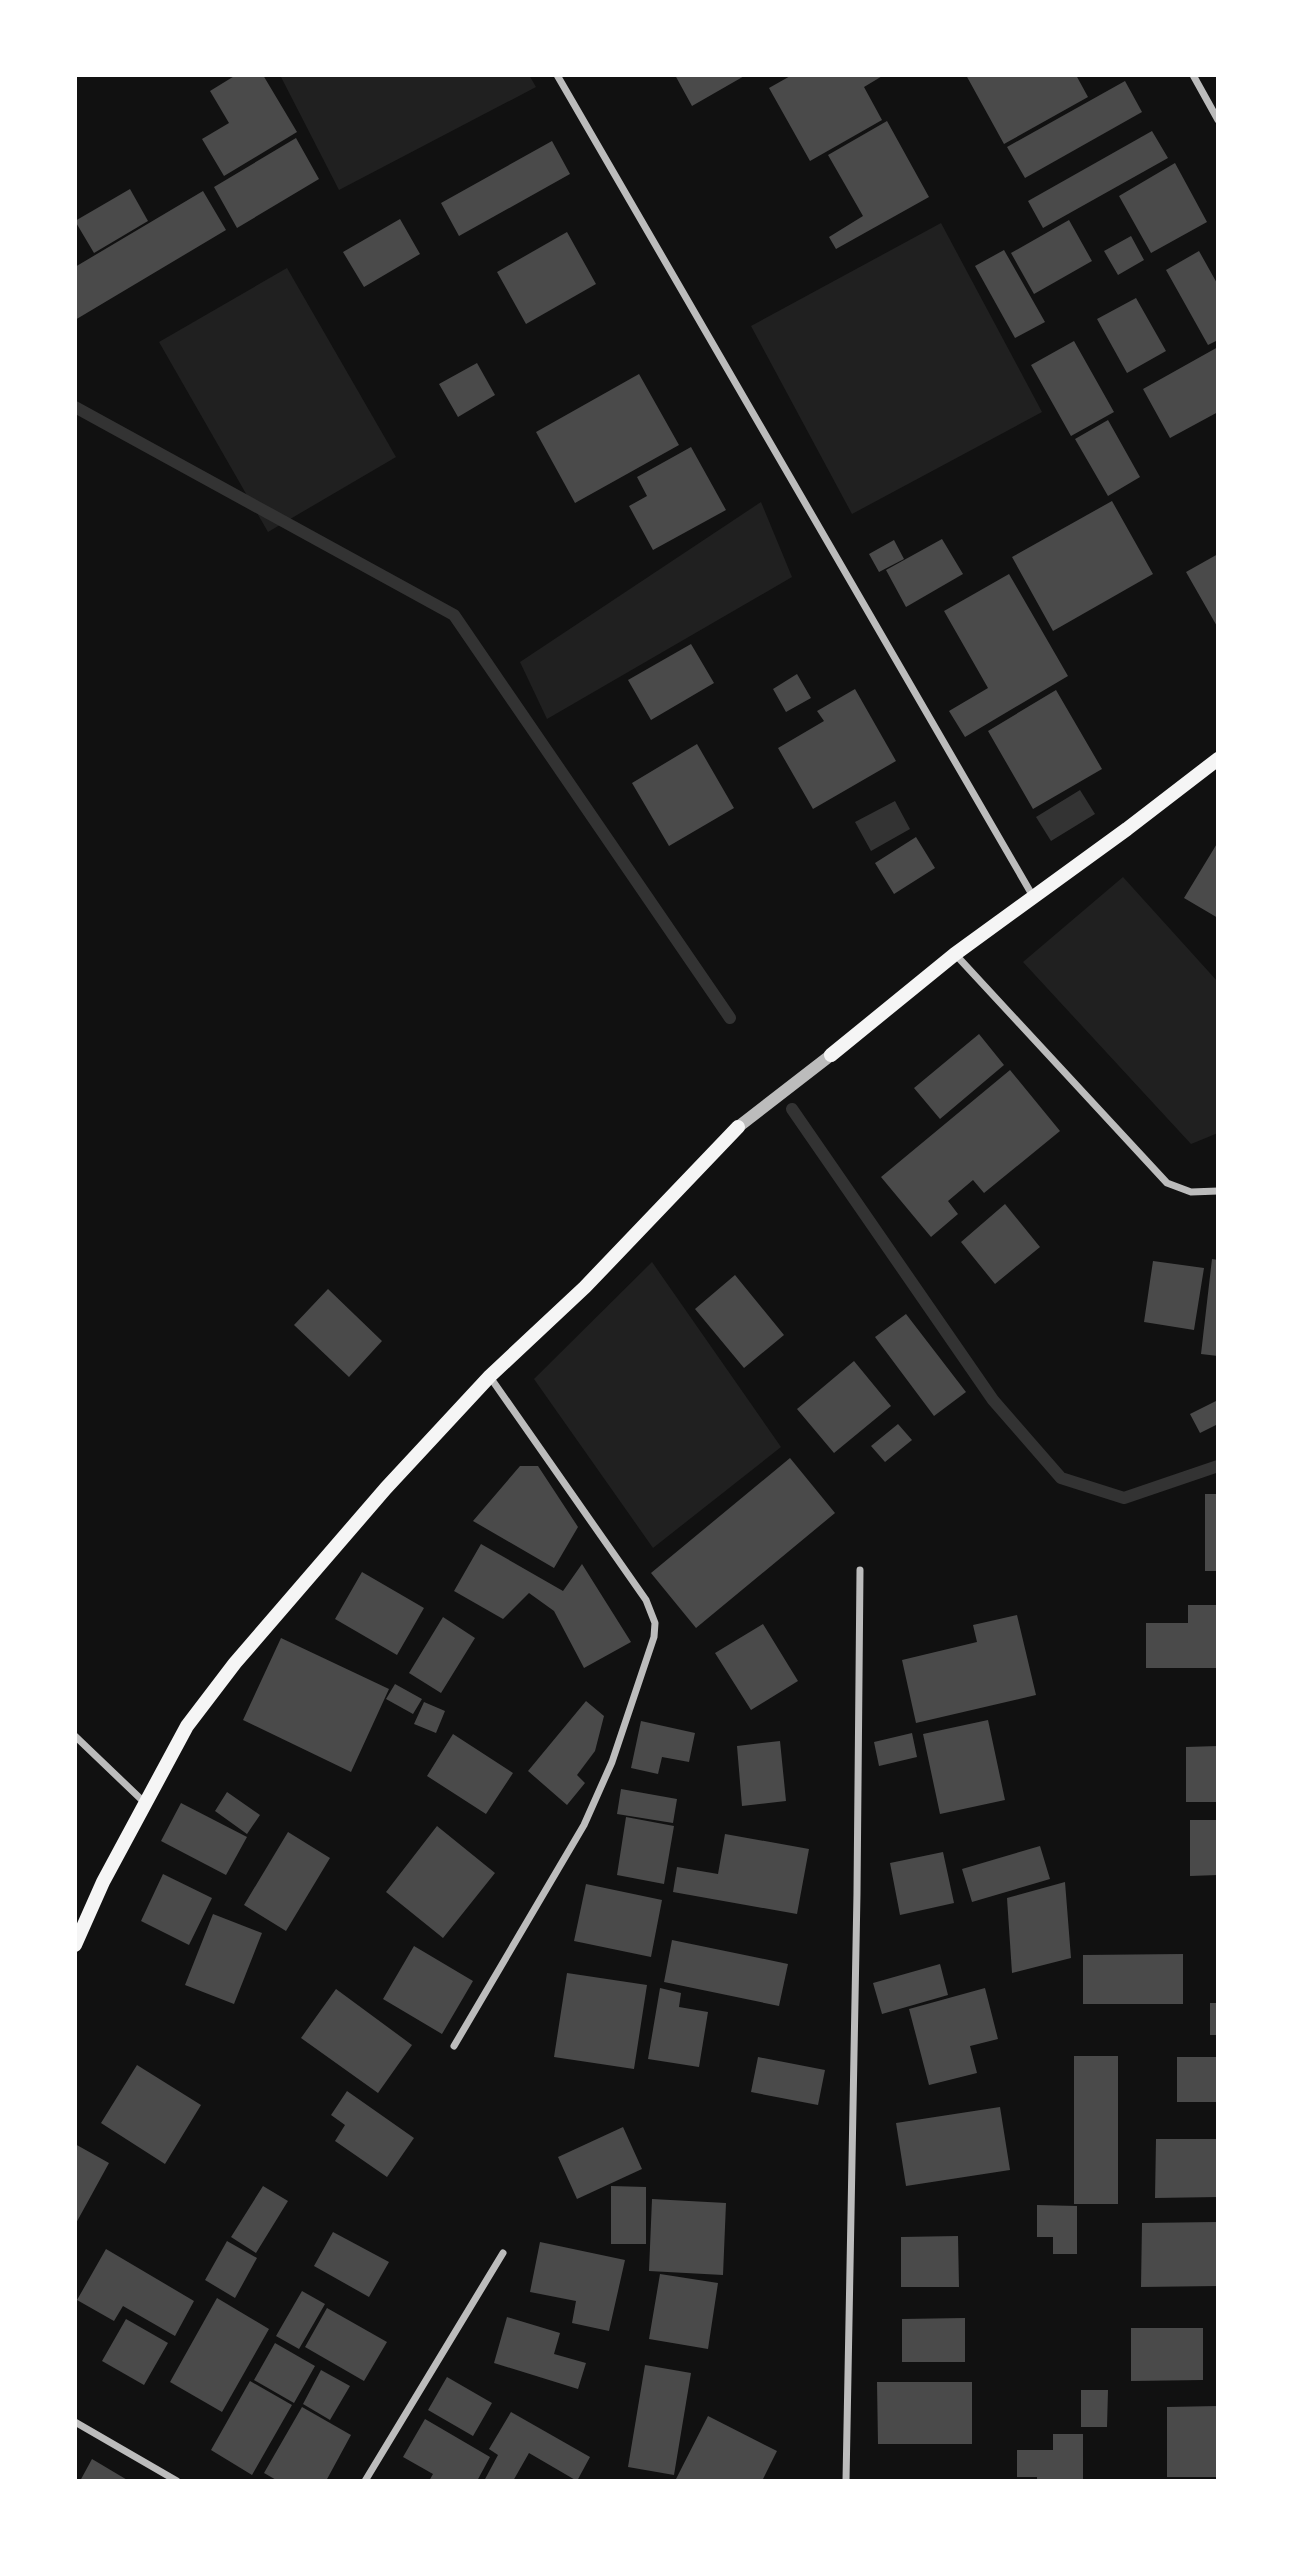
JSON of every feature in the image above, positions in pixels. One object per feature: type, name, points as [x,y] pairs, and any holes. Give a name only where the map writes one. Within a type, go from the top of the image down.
[{"type":"main road","points":[[831,1055],[956,954],[1218,759]]},
{"type":"main road","points":[[75,1945],[103,1882],[187,1726],[235,1663],[386,1488],[490,1376],[585,1287],[738,1127]]},
{"type":"street","points":[[557,75],[1034,898]]},
{"type":"street","points":[[1193,75],[1218,120]]},
{"type":"street","points":[[956,954],[1167,1183],[1191,1192],[1218,1191]]},
{"type":"street","points":[[738,1127],[831,1055]]},
{"type":"street","points":[[454,2046],[584,1825],[612,1762],[654,1637],[655,1623],[646,1600],[490,1376]]},
{"type":"street","points":[[846,2481],[857,1907],[860,1570]]},
{"type":"street","points":[[75,1736],[145,1803]]},
{"type":"street","points":[[365,2481],[503,2253]]},
{"type":"street","points":[[75,2422],[177,2481]]},
{"type":"shaded area","points":[[280,75],[529,75],[536,87],[339,190]]},
{"type":"shaded area","points":[[941,223],[1042,412],[852,514],[751,326]]},
{"type":"shaded area","points":[[287,268],[396,457],[268,532],[159,342]]},
{"type":"shaded area","points":[[761,502],[792,577],[547,719],[520,662]]},
{"type":"shaded area","points":[[1080,790],[1095,814],[1051,841],[1036,817]]},
{"type":"shaded area","points":[[895,801],[910,829],[871,851],[855,822]]},
{"type":"shaded area","points":[[1123,877],[1218,982],[1218,1133],[1191,1144],[1023,962]]},
{"type":"shaded area","points":[[652,1262],[781,1447],[653,1548],[534,1379]]},
{"type":"building","points":[[236,75],[263,75],[297,132],[224,176],[202,139],[229,123],[210,91]]},
{"type":"building","points":[[675,75],[746,75],[692,106]]},
{"type":"building","points":[[792,75],[884,75],[864,87],[882,120],[810,161],[769,88]]},
{"type":"building","points":[[966,75],[1076,75],[1088,97],[1004,144]]},
{"type":"building","points":[[1125,81],[1142,112],[1025,178],[1007,147]]},
{"type":"building","points":[[887,121],[929,197],[836,249],[829,237],[863,216],[828,155]]},
{"type":"building","points":[[1152,131],[1168,158],[1043,228],[1028,201]]},
{"type":"building","points":[[296,138],[319,179],[237,228],[214,187]]},
{"type":"building","points":[[552,141],[570,174],[459,236],[441,203]]},
{"type":"building","points":[[1175,163],[1207,222],[1151,253],[1119,196]]},
{"type":"building","points":[[130,189],[148,221],[94,253],[75,221]]},
{"type":"building","points":[[203,191],[226,230],[75,320],[75,267]]},
{"type":"building","points":[[400,219],[420,254],[364,287],[343,252]]},
{"type":"building","points":[[1069,220],[1092,261],[1034,294],[1011,253]]},
{"type":"building","points":[[567,232],[596,284],[526,324],[497,272]]},
{"type":"building","points":[[1131,236],[1144,260],[1118,275],[1104,251]]},
{"type":"building","points":[[1004,250],[1045,322],[1015,338],[975,266]]},
{"type":"building","points":[[1199,251],[1218,285],[1218,340],[1208,345],[1166,270]]},
{"type":"building","points":[[1136,298],[1166,351],[1127,373],[1097,319]]},
{"type":"building","points":[[1074,341],[1114,412],[1071,436],[1031,365]]},
{"type":"building","points":[[1218,347],[1218,412],[1170,438],[1143,389]]},
{"type":"building","points":[[477,363],[495,395],[458,417],[439,384]]},
{"type":"building","points":[[639,374],[679,445],[575,503],[536,432]]},
{"type":"building","points":[[1108,420],[1140,477],[1108,496],[1075,439]]},
{"type":"building","points":[[691,447],[726,510],[653,550],[629,506],[647,496],[637,477]]},
{"type":"building","points":[[1112,501],[1153,574],[1053,631],[1012,557]]},
{"type":"building","points":[[942,539],[963,574],[906,607],[886,570]]},
{"type":"building","points":[[894,540],[904,559],[879,572],[869,554]]},
{"type":"building","points":[[1218,554],[1218,628],[1186,572]]},
{"type":"building","points":[[1009,574],[1068,676],[965,737],[949,711],[988,688],[944,611]]},
{"type":"building","points":[[691,644],[714,683],[651,720],[628,680]]},
{"type":"building","points":[[797,674],[811,698],[786,712],[773,689]]},
{"type":"building","points":[[855,689],[896,761],[813,809],[778,748],[824,721],[817,711]]},
{"type":"building","points":[[1056,690],[1102,769],[1033,809],[988,731]]},
{"type":"building","points":[[697,744],[734,808],[669,846],[632,783]]},
{"type":"building","points":[[916,837],[935,868],[894,894],[875,863]]},
{"type":"building","points":[[1218,842],[1218,918],[1184,898]]},
{"type":"building","points":[[979,1034],[1004,1065],[940,1119],[914,1088]]},
{"type":"building","points":[[1010,1070],[1060,1131],[984,1193],[973,1180],[948,1201],[958,1214],[931,1237],[881,1177]]},
{"type":"building","points":[[1005,1204],[1040,1247],[995,1284],[961,1242]]},
{"type":"building","points":[[1212,1259],[1218,1260],[1218,1356],[1201,1354]]},
{"type":"building","points":[[1153,1261],[1204,1268],[1194,1330],[1144,1322]]},
{"type":"building","points":[[735,1275],[784,1335],[744,1368],[695,1309]]},
{"type":"building","points":[[328,1289],[382,1341],[349,1377],[294,1325]]},
{"type":"building","points":[[906,1314],[966,1392],[934,1416],[875,1337]]},
{"type":"building","points":[[854,1361],[891,1406],[834,1453],[797,1409]]},
{"type":"building","points":[[1218,1400],[1218,1424],[1200,1433],[1190,1414]]},
{"type":"building","points":[[898,1424],[912,1440],[885,1462],[871,1446]]},
{"type":"building","points":[[790,1458],[835,1513],[696,1628],[651,1573]]},
{"type":"building","points":[[520,1466],[538,1466],[578,1527],[554,1568],[473,1521]]},
{"type":"building","points":[[1205,1494],[1218,1494],[1218,1571],[1205,1571]]},
{"type":"building","points":[[481,1544],[563,1591],[582,1564],[631,1642],[584,1668],[554,1611],[529,1593],[503,1619],[454,1591]]},
{"type":"building","points":[[362,1572],[424,1608],[397,1655],[335,1619]]},
{"type":"building","points":[[1188,1605],[1218,1605],[1218,1668],[1146,1668],[1146,1623],[1188,1623]]},
{"type":"building","points":[[1017,1615],[1036,1695],[916,1723],[902,1660],[977,1642],[973,1625]]},
{"type":"building","points":[[443,1617],[475,1638],[441,1693],[409,1673]]},
{"type":"building","points":[[763,1624],[798,1681],[751,1710],[715,1653]]},
{"type":"building","points":[[281,1638],[389,1689],[351,1772],[243,1720]]},
{"type":"building","points":[[395,1684],[422,1699],[413,1714],[386,1699]]},
{"type":"building","points":[[586,1701],[604,1716],[595,1751],[577,1775],[585,1783],[567,1805],[528,1771]]},
{"type":"building","points":[[424,1702],[445,1711],[436,1733],[414,1724]]},
{"type":"building","points":[[988,1720],[1005,1800],[940,1814],[923,1734]]},
{"type":"building","points":[[641,1721],[695,1733],[689,1762],[662,1757],[658,1774],[631,1768]]},
{"type":"building","points":[[912,1733],[917,1757],[879,1766],[874,1742]]},
{"type":"building","points":[[453,1734],[513,1773],[486,1814],[427,1776]]},
{"type":"building","points":[[780,1741],[786,1801],[742,1806],[737,1746]]},
{"type":"building","points":[[1218,1746],[1218,1802],[1186,1802],[1186,1747]]},
{"type":"building","points":[[621,1789],[677,1799],[673,1823],[617,1814]]},
{"type":"building","points":[[227,1792],[260,1815],[247,1834],[215,1811]]},
{"type":"building","points":[[181,1803],[247,1837],[226,1875],[161,1841]]},
{"type":"building","points":[[626,1817],[674,1826],[664,1884],[617,1875]]},
{"type":"building","points":[[1190,1820],[1218,1820],[1218,1875],[1190,1876]]},
{"type":"building","points":[[437,1826],[495,1873],[443,1938],[386,1892]]},
{"type":"building","points":[[288,1832],[330,1858],[286,1931],[244,1905]]},
{"type":"building","points":[[725,1834],[809,1849],[797,1914],[673,1892],[677,1867],[718,1874]]},
{"type":"building","points":[[1040,1846],[1050,1879],[972,1902],[962,1869]]},
{"type":"building","points":[[943,1852],[954,1903],[900,1915],[890,1863]]},
{"type":"building","points":[[163,1874],[212,1898],[189,1945],[141,1921]]},
{"type":"building","points":[[1065,1882],[1071,1958],[1012,1973],[1007,1898]]},
{"type":"building","points":[[586,1884],[662,1900],[651,1957],[574,1941]]},
{"type":"building","points":[[213,1914],[262,1933],[234,2004],[185,1985]]},
{"type":"building","points":[[672,1940],[788,1964],[779,2006],[664,1982]]},
{"type":"building","points":[[414,1946],[473,1981],[442,2034],[383,1999]]},
{"type":"building","points":[[1183,1954],[1183,2004],[1083,2004],[1083,1955]]},
{"type":"building","points":[[940,1964],[948,1995],[882,2014],[873,1983]]},
{"type":"building","points":[[567,1973],[647,1985],[634,2069],[554,2057]]},
{"type":"building","points":[[660,1988],[681,1993],[679,2007],[708,2012],[699,2067],[648,2059]]},
{"type":"building","points":[[985,1988],[998,2039],[970,2046],[977,2073],[929,2085],[909,2009]]},
{"type":"building","points":[[336,1989],[412,2045],[378,2093],[301,2038]]},
{"type":"building","points":[[1210,2003],[1218,2003],[1218,2035],[1210,2035]]},
{"type":"building","points":[[1074,2056],[1118,2056],[1118,2204],[1074,2204]]},
{"type":"building","points":[[758,2057],[825,2070],[818,2105],[751,2092]]},
{"type":"building","points":[[1177,2057],[1218,2057],[1218,2102],[1177,2102]]},
{"type":"building","points":[[137,2065],[201,2105],[165,2164],[101,2123]]},
{"type":"building","points":[[347,2091],[414,2138],[387,2177],[335,2141],[345,2125],[331,2115]]},
{"type":"building","points":[[1000,2107],[1010,2170],[906,2186],[896,2123]]},
{"type":"building","points":[[623,2127],[642,2169],[577,2199],[558,2157]]},
{"type":"building","points":[[1156,2139],[1218,2139],[1218,2197],[1155,2198]]},
{"type":"building","points":[[75,2144],[109,2163],[75,2225]]},
{"type":"building","points":[[263,2186],[288,2201],[256,2253],[231,2237]]},
{"type":"building","points":[[611,2186],[646,2187],[646,2244],[611,2244]]},
{"type":"building","points":[[652,2199],[726,2203],[723,2275],[649,2271]]},
{"type":"building","points":[[1037,2205],[1077,2206],[1077,2254],[1053,2254],[1053,2237],[1037,2237]]},
{"type":"building","points":[[1218,2222],[1218,2286],[1141,2287],[1142,2223]]},
{"type":"building","points":[[333,2232],[389,2262],[369,2297],[314,2266]]},
{"type":"building","points":[[958,2236],[959,2287],[901,2287],[901,2237]]},
{"type":"building","points":[[227,2241],[257,2258],[235,2298],[205,2280]]},
{"type":"building","points":[[540,2242],[625,2260],[609,2331],[572,2323],[576,2301],[530,2292]]},
{"type":"building","points":[[106,2249],[194,2301],[175,2336],[123,2306],[114,2321],[77,2300]]},
{"type":"building","points":[[660,2274],[718,2283],[708,2349],[649,2339]]},
{"type":"building","points":[[302,2291],[325,2304],[299,2349],[276,2336]]},
{"type":"building","points":[[217,2298],[269,2329],[222,2412],[170,2382]]},
{"type":"building","points":[[327,2308],[387,2342],[364,2381],[305,2347]]},
{"type":"building","points":[[507,2317],[560,2333],[554,2354],[586,2363],[578,2389],[494,2363]]},
{"type":"building","points":[[965,2318],[965,2362],[902,2362],[902,2319]]},
{"type":"building","points":[[126,2319],[168,2343],[144,2385],[102,2361]]},
{"type":"building","points":[[1131,2328],[1203,2328],[1203,2380],[1131,2381]]},
{"type":"building","points":[[275,2343],[315,2366],[294,2403],[254,2380]]},
{"type":"building","points":[[645,2365],[691,2373],[674,2475],[628,2467]]},
{"type":"building","points":[[321,2370],[350,2386],[330,2420],[303,2404]]},
{"type":"building","points":[[447,2377],[492,2403],[473,2436],[428,2410]]},
{"type":"building","points":[[250,2381],[292,2405],[252,2475],[211,2450]]},
{"type":"building","points":[[877,2382],[972,2382],[972,2444],[878,2444]]},
{"type":"building","points":[[1081,2390],[1108,2390],[1107,2427],[1081,2427]]},
{"type":"building","points":[[1218,2406],[1218,2477],[1167,2477],[1167,2407]]},
{"type":"building","points":[[302,2407],[351,2435],[326,2481],[278,2481],[264,2473]]},
{"type":"building","points":[[511,2412],[590,2457],[577,2481],[529,2453],[513,2481],[484,2481],[498,2455],[489,2449]]},
{"type":"building","points":[[708,2416],[777,2451],[762,2481],[675,2481]]},
{"type":"building","points":[[425,2419],[490,2457],[477,2481],[429,2481],[433,2474],[403,2457]]},
{"type":"building","points":[[1053,2434],[1083,2434],[1083,2481],[1037,2481],[1037,2477],[1017,2477],[1017,2450],[1053,2450]]},
{"type":"building","points":[[92,2459],[129,2481],[80,2481]]},
{"type":"waterway","points":[[75,407],[454,615],[730,1018]]},
{"type":"waterway","points":[[792,1109],[993,1400],[1061,1478],[1124,1498],[1218,1466]]}]
